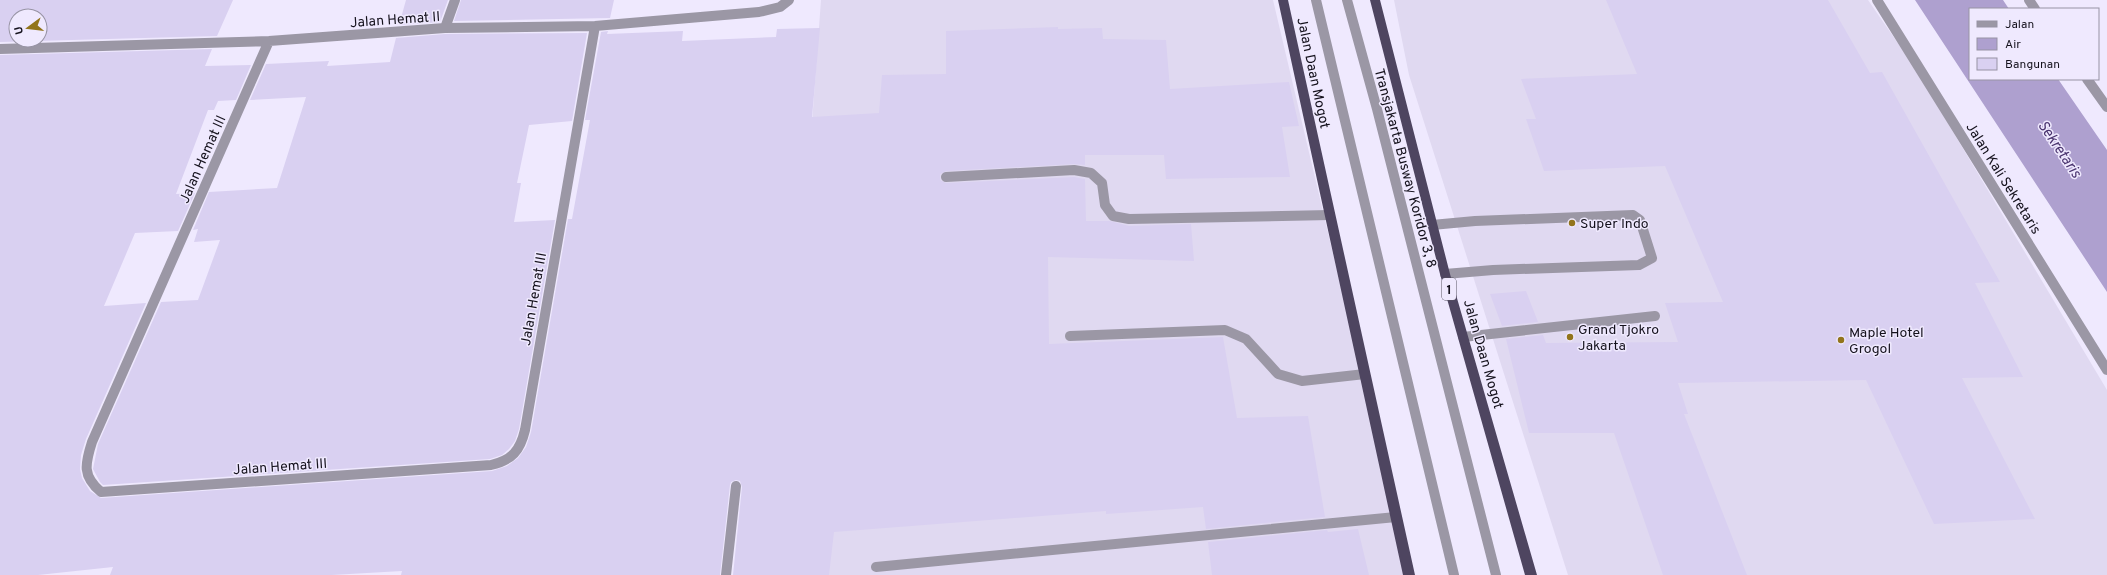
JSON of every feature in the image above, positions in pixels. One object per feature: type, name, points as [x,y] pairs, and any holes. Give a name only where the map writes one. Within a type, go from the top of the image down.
[{"type":"highway","name":"Jalan Daan Mogot","points":[[1283,0],[1408,575]]},
{"type":"highway","name":"Jalan Daan Mogot","points":[[1375,0],[1445,274],[1531,575]]},
{"type":"street","points":[[445,28],[455,0]]},
{"type":"street","name":"Jalan Hemat II","points":[[0,49],[269,41],[445,28],[595,26],[760,12],[780,7],[789,0]]},
{"type":"street","points":[[1316,0],[1454,575]]},
{"type":"street","name":"Transjakarta Busway Koridor 3, 8","points":[[1346,0],[1378,116],[1496,575]]},
{"type":"street","name":"Jalan Kali Sekretaris","points":[[1876,0],[2107,370]]},
{"type":"street","name":"Jalan Hemat III","points":[[269,41],[92,442],[87,459],[86,473],[92,485],[101,492],[491,466],[511,460],[517,453],[525,430],[588,59],[595,26]]},
{"type":"street","points":[[2088,80],[2107,107]]},
{"type":"street","points":[[946,177],[1074,170],[1091,173],[1102,183],[1105,205],[1113,216],[1129,219],[1330,215]]},
{"type":"street","points":[[1432,225],[1475,221],[1633,215],[1640,220],[1652,258],[1639,264],[1492,270],[1445,274]]},
{"type":"street","points":[[1463,337],[1655,316]]},
{"type":"street","points":[[1070,336],[1225,330],[1246,340],[1278,374],[1302,381],[1351,377],[1365,374]]},
{"type":"street","points":[[726,575],[736,486]]},
{"type":"street","points":[[876,567],[1396,517]]},
{"type":"shaded area","points":[[821,0],[1273,0],[1409,575],[779,575]]},
{"type":"shaded area","points":[[1394,0],[1868,0],[1915,68],[2107,390],[2107,575],[1568,575],[1409,75]]},
{"type":"water","name":"Sekretaris","points":[[1915,0],[2003,0],[2008,8],[1969,8],[1969,80],[2059,80],[2107,150],[2107,292]]},
{"type":"building","points":[[0,0],[233,0],[217,36],[48,41],[48,8],[8,8],[8,42],[0,42]]},
{"type":"building","points":[[406,0],[448,0],[440,22],[399,25]]},
{"type":"building","points":[[461,0],[614,0],[610,18],[454,21]]},
{"type":"building","points":[[1606,0],[1828,0],[1870,73],[1882,72],[2000,282],[1975,283],[2023,377],[1962,378],[2035,519],[1934,524],[1866,380],[1678,383],[1688,414],[1684,414],[1747,575],[1663,575],[1614,433],[1529,433],[1506,339],[1543,335],[1546,343],[1678,342],[1665,303],[1723,302],[1665,166],[1544,171],[1526,119],[1536,119],[1521,79],[1637,74]]},
{"type":"building","points":[[1058,27],[1058,29],[1102,28],[1103,39],[1166,40],[1170,89],[1289,82],[1299,126],[1282,127],[1290,177],[1166,179],[1164,155],[1085,155],[1085,165],[1074,164],[946,171],[940,174],[940,180],[946,183],[1074,177],[1085,179],[1086,221],[1110,221],[1129,226],[1191,224],[1194,261],[1048,257],[1049,344],[1223,337],[1237,418],[1308,416],[1325,517],[1206,529],[1203,507],[1106,514],[1106,511],[834,532],[829,575],[733,575],[742,487],[740,481],[736,480],[731,482],[730,485],[720,575],[401,575],[402,571],[332,575],[110,575],[113,567],[38,575],[0,575],[0,55],[212,49],[205,66],[251,65],[236,100],[218,101],[214,110],[208,110],[176,194],[195,193],[178,231],[135,233],[104,306],[146,303],[86,439],[81,455],[80,469],[82,478],[90,491],[101,498],[492,471],[507,466],[518,458],[526,447],[531,432],[568,219],[572,219],[590,120],[585,120],[601,32],[608,31],[607,34],[683,31],[682,41],[776,37],[777,29],[820,28],[812,117],[879,113],[882,75],[946,74],[946,31]]},
{"type":"building","points":[[587,33],[572,121],[529,125],[517,183],[521,183],[514,222],[555,220],[519,429],[515,441],[509,449],[502,455],[490,459],[103,485],[100,482],[93,469],[98,444],[161,302],[198,300],[220,240],[194,242],[198,229],[193,230],[209,192],[277,188],[306,97],[250,100],[266,64],[329,61],[327,66],[390,62],[396,38],[445,34]]},
{"type":"building","points":[[1526,291],[1538,322],[1502,326],[1490,294]]},
{"type":"building","points":[[1358,529],[1369,575],[1212,575],[1208,542],[1327,530],[1328,532]]},
{"type":"place","name":"Super Indo","points":[[1572,223]]},
{"type":"place","name":"Grand Tjokro Jakarta","points":[[1570,337]]},
{"type":"place","name":"Maple Hotel Grogol","points":[[1841,340]]}]
